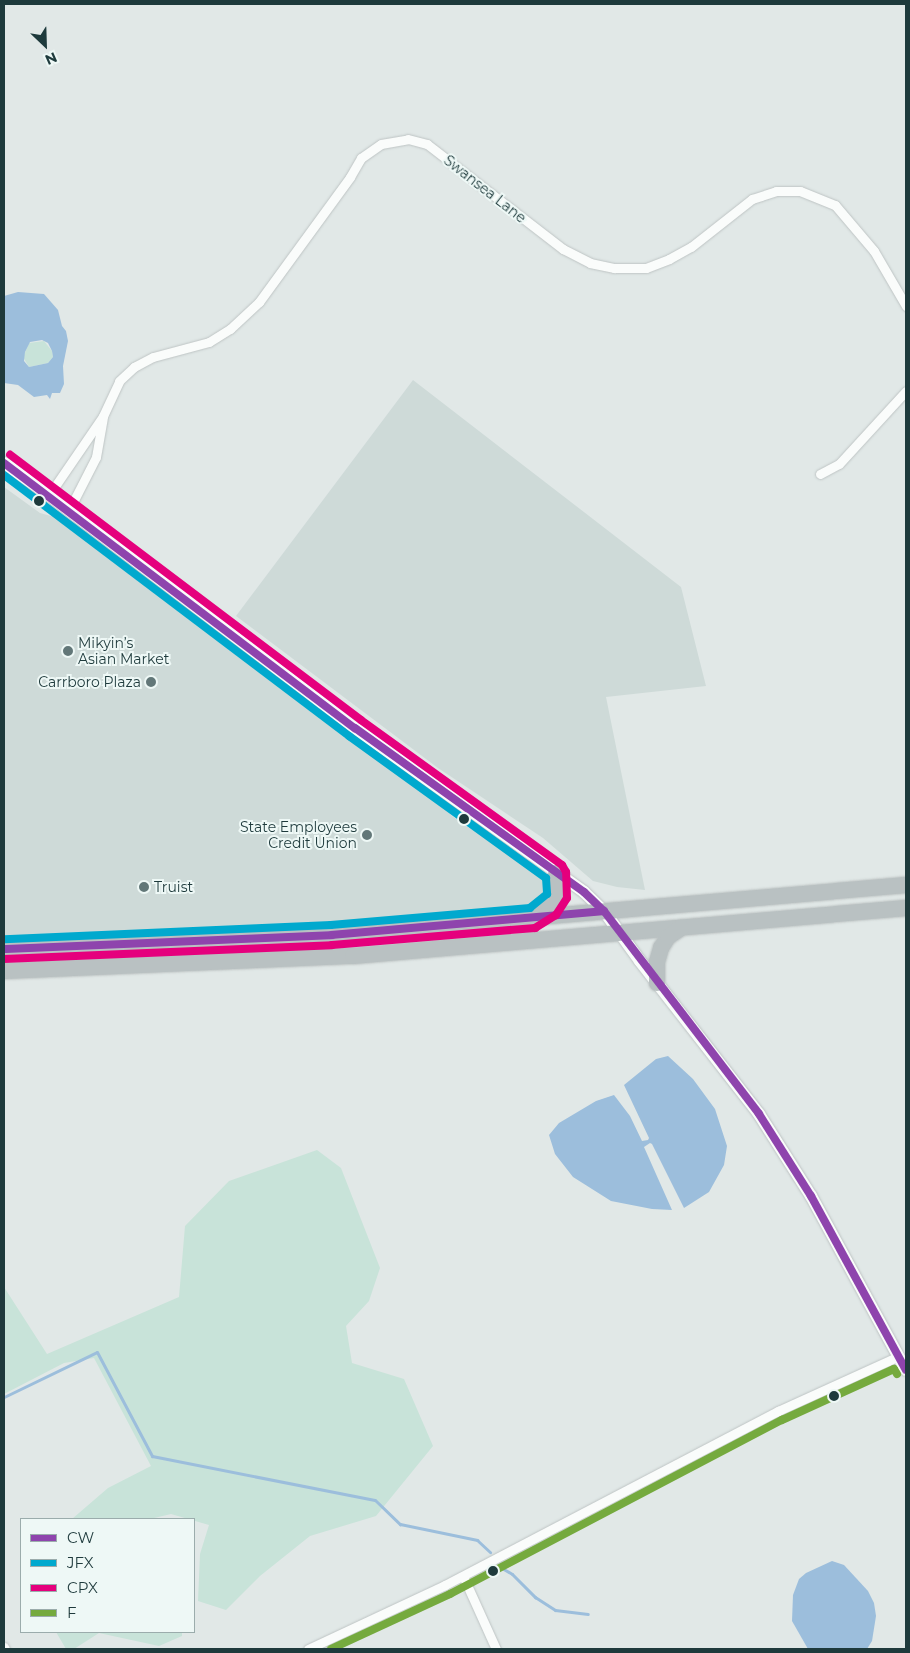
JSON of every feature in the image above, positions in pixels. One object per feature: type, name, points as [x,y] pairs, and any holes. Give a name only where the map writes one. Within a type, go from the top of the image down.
[{"type":"highway","points":[[534,918],[549,907],[557,897],[556,872]]},
{"type":"highway","points":[[4,949],[332,935],[906,885]]},
{"type":"highway","points":[[4,972],[353,956],[906,908]]},
{"type":"highway","points":[[657,983],[657,962],[661,948],[668,937],[682,927]]},
{"type":"street","name":"Swansea Lane","points":[[49,495],[103,416],[119,381],[134,367],[153,357],[209,342],[230,329],[259,302],[350,177],[361,158],[381,144],[408,139],[427,144],[563,249],[590,262],[614,268],[646,268],[669,259],[691,247],[752,199],[776,191],[800,191],[835,205],[874,250],[906,306]]},
{"type":"street","points":[[820,474],[839,464],[906,391]]},
{"type":"street","name":"Swansea Lane","points":[[69,510],[96,457],[103,416]]},
{"type":"street","points":[[4,464],[49,495],[363,733],[584,892],[604,911],[619,934],[708,1049],[738,1084],[769,1128],[811,1196],[906,1370]]},
{"type":"street","points":[[308,1649],[393,1611],[463,1576],[778,1411],[899,1356]]},
{"type":"street","points":[[463,1576],[496,1649]]},
{"type":"shaded area","points":[[413,380],[681,587],[706,686],[606,697],[645,890],[617,887],[593,881],[543,838],[438,768],[236,616]]},
{"type":"shaded area","name":"Carrboro Plaza","points":[[4,487],[40,513],[80,524],[231,638],[337,723],[426,788],[452,816],[469,828],[496,841],[544,877],[551,890],[547,901],[531,909],[493,912],[488,910],[335,924],[139,935],[4,939]]},
{"type":"green space","points":[[44,341],[52,351],[53,357],[48,363],[29,367],[23,357],[29,343]]},
{"type":"green space","points":[[317,1150],[341,1168],[380,1268],[369,1301],[346,1326],[352,1363],[404,1379],[433,1446],[376,1516],[310,1536],[260,1576],[226,1610],[198,1601],[200,1554],[209,1525],[195,1521],[195,1518],[185,1518],[171,1514],[154,1518],[73,1518],[108,1488],[151,1466],[94,1358],[64,1363],[4,1394],[4,1287],[47,1354],[179,1297],[185,1226],[229,1181]]},
{"type":"green space","points":[[57,1633],[99,1633],[74,1649],[66,1649]]},
{"type":"green space","points":[[99,1633],[182,1633],[182,1636],[159,1646]]},
{"type":"water","points":[[18,292],[44,294],[58,310],[68,341],[63,366],[64,384],[60,393],[52,393],[50,399],[47,395],[34,397],[18,385],[4,383],[4,296]],"holes":[[[42,340],[48,343],[53,357],[48,363],[29,367],[24,361],[25,352],[30,342]]]},
{"type":"water","points":[[668,1056],[693,1079],[715,1109],[727,1146],[724,1165],[709,1192],[684,1208],[650,1143],[644,1147],[672,1210],[652,1209],[611,1201],[573,1177],[555,1154],[549,1135],[559,1123],[596,1101],[614,1095],[630,1116],[642,1141],[648,1140],[649,1138],[624,1085],[656,1059]]},
{"type":"water","points":[[832,1561],[844,1565],[868,1591],[874,1603],[876,1616],[872,1641],[867,1649],[808,1649],[792,1621],[793,1595],[799,1579],[806,1573]]},
{"type":"waterway","points":[[4,1397],[97,1352],[152,1456],[375,1500],[400,1524],[477,1540],[490,1552]]},
{"type":"waterway","points":[[500,1567],[512,1574],[535,1597],[555,1610],[588,1614]]},
{"type":"transit line","name":"CPX","points":[[4,959],[332,945],[535,928],[556,915],[567,898],[566,872],[562,865],[361,720],[10,455]]},
{"type":"transit line","name":"CW","points":[[4,463],[355,728],[584,892],[604,911],[759,1114],[811,1196],[906,1370]]},
{"type":"transit line","name":"JFX","points":[[4,475],[349,736],[546,878],[547,894],[530,908],[331,925],[4,939]]},
{"type":"transit line","name":"CW","points":[[4,949],[332,935],[604,911]]},
{"type":"transit line","name":"F","points":[[331,1649],[450,1594],[782,1420],[894,1369],[897,1374]]},
{"type":"place","name":"Mikyin’s Asian Market","points":[[68,651]]},
{"type":"place","name":"Carrboro Plaza","points":[[151,682]]},
{"type":"place","name":"State Employees Credit Union","points":[[367,835]]},
{"type":"place","name":"Truist","points":[[144,887]]}]
